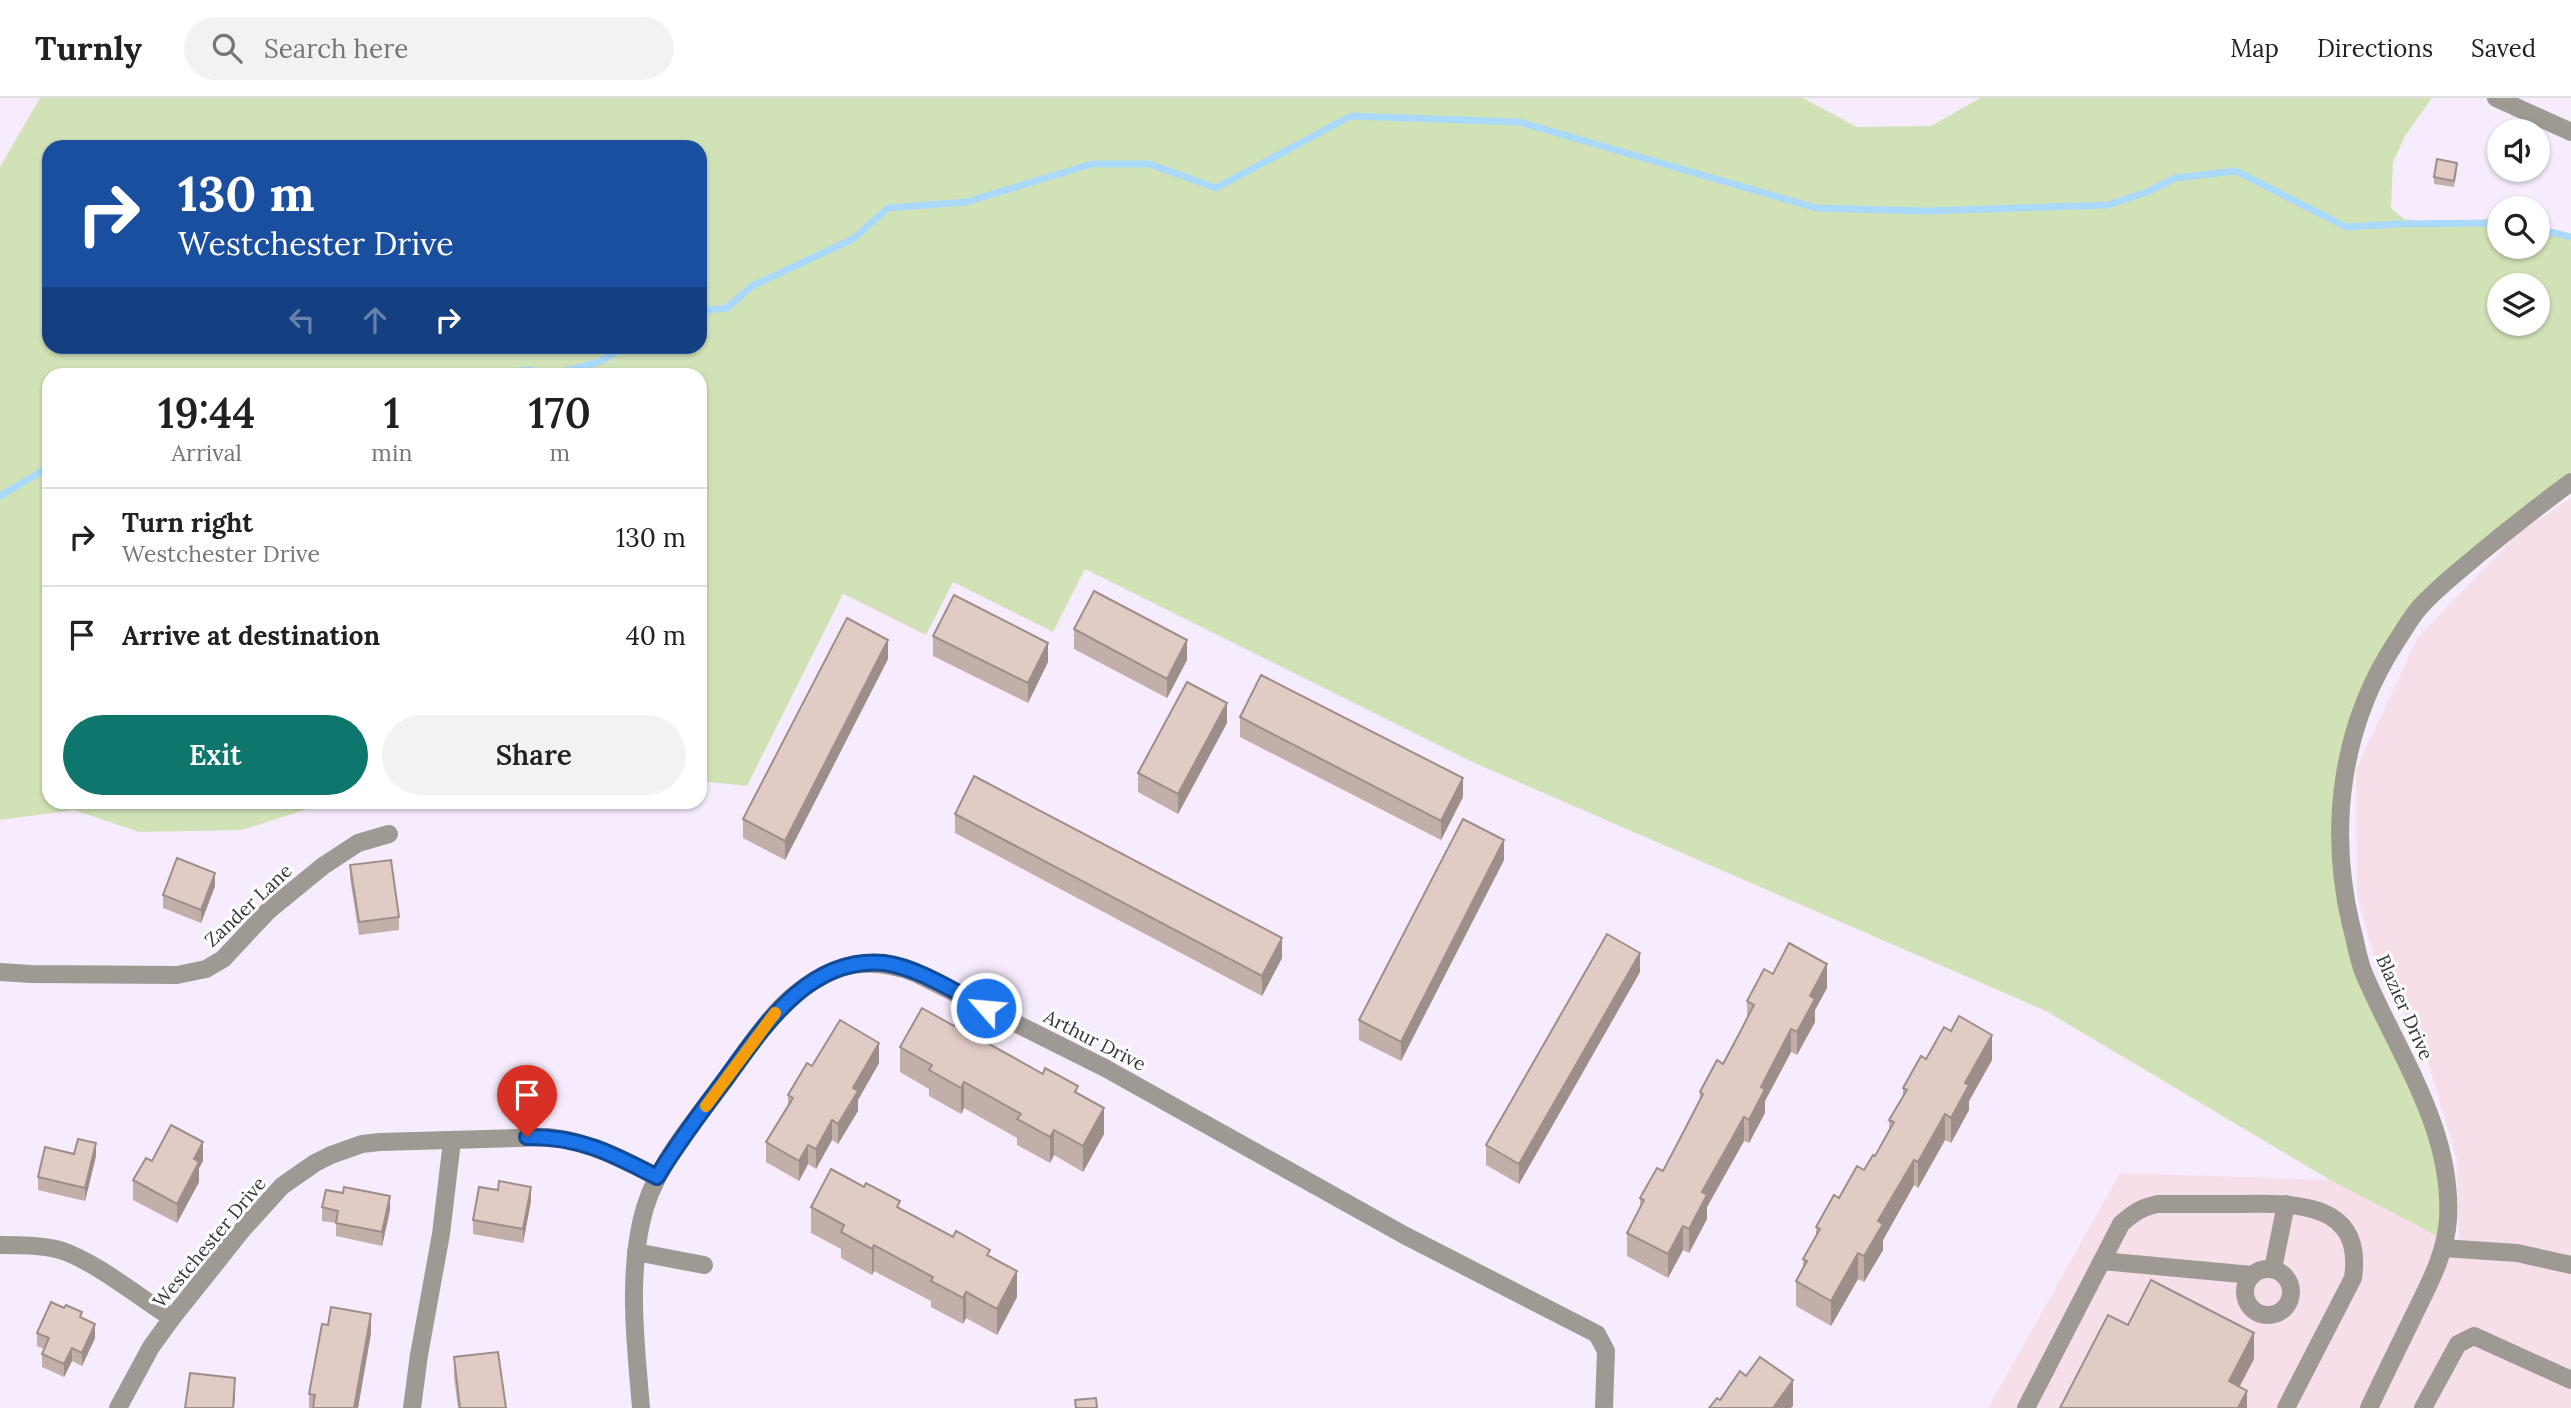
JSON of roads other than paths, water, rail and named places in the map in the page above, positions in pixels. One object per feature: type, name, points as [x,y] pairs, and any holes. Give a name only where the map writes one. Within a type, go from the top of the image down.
[{"type":"street","points":[[2496,98],[2571,131]]},
{"type":"street","name":"Blazier Drive","points":[[2369,1408],[2433,1275],[2443,1248],[2449,1198],[2436,1128],[2364,974],[2346,902],[2340,845],[2340,811],[2346,763],[2354,729],[2374,677],[2419,608],[2442,584],[2571,482]]},
{"type":"street","name":"Zander Lane","points":[[0,972],[177,975],[206,969],[223,959],[268,911],[323,866],[358,843],[389,834]]},
{"type":"street","name":"Arthur Drive","points":[[641,1408],[634,1303],[636,1252],[645,1206],[657,1177],[781,1006],[830,972],[857,964],[886,964],[915,973],[1105,1068],[1404,1235],[1484,1278],[1581,1324],[1597,1334],[1606,1352],[1604,1408]]},
{"type":"street","name":"Westchester Drive","points":[[118,1408],[146,1355],[172,1318],[265,1203],[282,1186],[315,1163],[362,1144],[548,1137],[596,1147],[657,1177]]},
{"type":"street","points":[[412,1408],[441,1234],[452,1141]]},
{"type":"street","points":[[2026,1408],[2121,1224],[2143,1206],[2171,1204],[2307,1206],[2330,1215],[2343,1225],[2353,1243],[2356,1260],[2353,1278],[2286,1408]]},
{"type":"street","points":[[2273,1269],[2286,1205]]},
{"type":"street","points":[[0,1245],[42,1247],[60,1251],[91,1266],[172,1318]]},
{"type":"street","points":[[2443,1248],[2517,1253],[2571,1265]]},
{"type":"street","points":[[636,1252],[704,1265]]},
{"type":"street","points":[[2102,1261],[2252,1275]]},
{"type":"street","points":[[2273,1269],[2286,1277],[2292,1292],[2287,1306],[2274,1315],[2259,1314],[2248,1304],[2245,1289],[2252,1275],[2258,1271],[2273,1269]]},
{"type":"street","points":[[2423,1408],[2458,1344],[2474,1336],[2571,1380]]},
{"type":"waterway","points":[[707,310],[727,308],[752,286],[853,239],[888,208],[966,202],[1092,164],[1149,164],[1216,188],[1351,116],[1519,122],[1816,208],[1927,211],[2108,205],[2147,192],[2175,178],[2236,171],[2346,227],[2487,223]]},
{"type":"waterway","points":[[2550,232],[2571,237]]},
{"type":"waterway","points":[[577,368],[599,362],[613,354]]},
{"type":"waterway","points":[[0,496],[42,471]]}]
